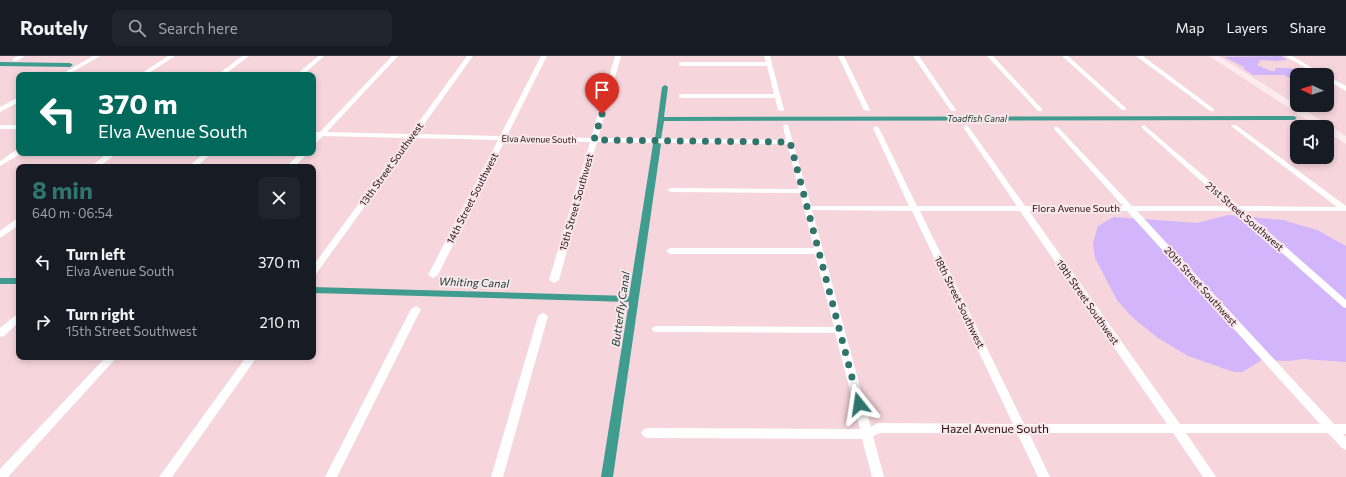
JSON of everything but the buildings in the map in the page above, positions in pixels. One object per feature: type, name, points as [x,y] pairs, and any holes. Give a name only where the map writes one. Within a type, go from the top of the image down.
[{"type":"street","points":[[15,60],[22,56]]},
{"type":"street","points":[[68,72],[97,56]]},
{"type":"street","points":[[147,72],[172,56]]},
{"type":"street","points":[[224,72],[246,56]]},
{"type":"street","points":[[302,72],[321,56]]},
{"type":"street","points":[[316,140],[395,56]]},
{"type":"street","name":"13th Street Southwest","points":[[316,268],[470,56]]},
{"type":"street","name":"14th Street Southwest","points":[[433,275],[544,56]]},
{"type":"street","name":"15th Street Southwest","points":[[554,280],[618,56]]},
{"type":"street","points":[[767,56],[781,110]]},
{"type":"street","points":[[841,56],[867,110]]},
{"type":"street","points":[[916,56],[953,110]]},
{"type":"street","points":[[990,56],[1040,110]]},
{"type":"street","points":[[1065,56],[1124,109]]},
{"type":"street","points":[[1139,56],[1212,110]]},
{"type":"street","points":[[1214,56],[1314,120]]},
{"type":"street","points":[[1288,56],[1309,68]]},
{"type":"street","points":[[681,64],[769,64]]},
{"type":"street","points":[[1334,82],[1346,89]]},
{"type":"street","points":[[681,96],[777,96]]},
{"type":"street","points":[[0,101],[16,100]]},
{"type":"street","points":[[0,110],[16,101]]},
{"type":"street","points":[[786,126],[878,477]]},
{"type":"street","points":[[1234,126],[1346,209]]},
{"type":"street","points":[[0,127],[16,127]]},
{"type":"street","name":"19th Street Southwest","points":[[966,127],[1210,477]]},
{"type":"street","name":"21st Street Southwest","points":[[1144,127],[1346,305]]},
{"type":"street","name":"18th Street Southwest","points":[[876,128],[1044,477]]},
{"type":"street","name":"20th Street Southwest","points":[[1056,128],[1346,445]]},
{"type":"street","points":[[1334,133],[1346,141]]},
{"type":"street","name":"Elva Avenue South","points":[[316,134],[594,140],[790,142]]},
{"type":"street","points":[[0,164],[16,154]]},
{"type":"street","points":[[98,164],[109,156]]},
{"type":"street","points":[[195,164],[205,156]]},
{"type":"street","points":[[293,164],[301,156]]},
{"type":"street","points":[[671,190],[802,191]]},
{"type":"street","name":"Flora Avenue South","points":[[807,208],[1346,209]]},
{"type":"street","points":[[0,235],[16,223]]},
{"type":"street","points":[[670,251],[818,251]]},
{"type":"street","points":[[331,477],[416,309]]},
{"type":"street","points":[[497,477],[543,316]]},
{"type":"street","points":[[0,334],[16,320]]},
{"type":"street","points":[[657,329],[840,330]]},
{"type":"street","points":[[0,477],[109,360]]},
{"type":"street","points":[[165,477],[250,360]]},
{"type":"street","name":"Hazel Avenue South","points":[[647,433],[867,434],[878,428],[1346,429]]},
{"type":"shaded area","points":[[1281,56],[1287,60],[1259,60],[1260,61],[1257,65],[1271,71],[1275,71],[1275,68],[1290,68],[1290,78],[1284,75],[1253,75],[1244,69],[1244,67],[1224,57]]},
{"type":"shaded area","points":[[1228,215],[1283,220],[1317,230],[1346,246],[1346,362],[1303,359],[1289,361],[1262,360],[1242,372],[1234,372],[1188,356],[1158,338],[1132,317],[1117,300],[1095,258],[1093,243],[1098,226],[1114,217],[1197,223]]},
{"type":"waterway","points":[[0,64],[70,65]]},
{"type":"waterway","name":"Butterfly Canal","points":[[658,139],[665,87]]},
{"type":"waterway","name":"Toadfish Canal","points":[[661,119],[1294,118]]},
{"type":"waterway","name":"Butterfly Canal","points":[[634,299],[657,144]]},
{"type":"waterway","name":"Whiting Canal","points":[[0,281],[16,281]]},
{"type":"waterway","name":"Whiting Canal","points":[[316,290],[634,299]]},
{"type":"waterway","name":"Butterfly Canal","points":[[607,477],[634,299]]},
{"type":"route","points":[[602,114],[594,140],[790,142],[859,404]]}]
